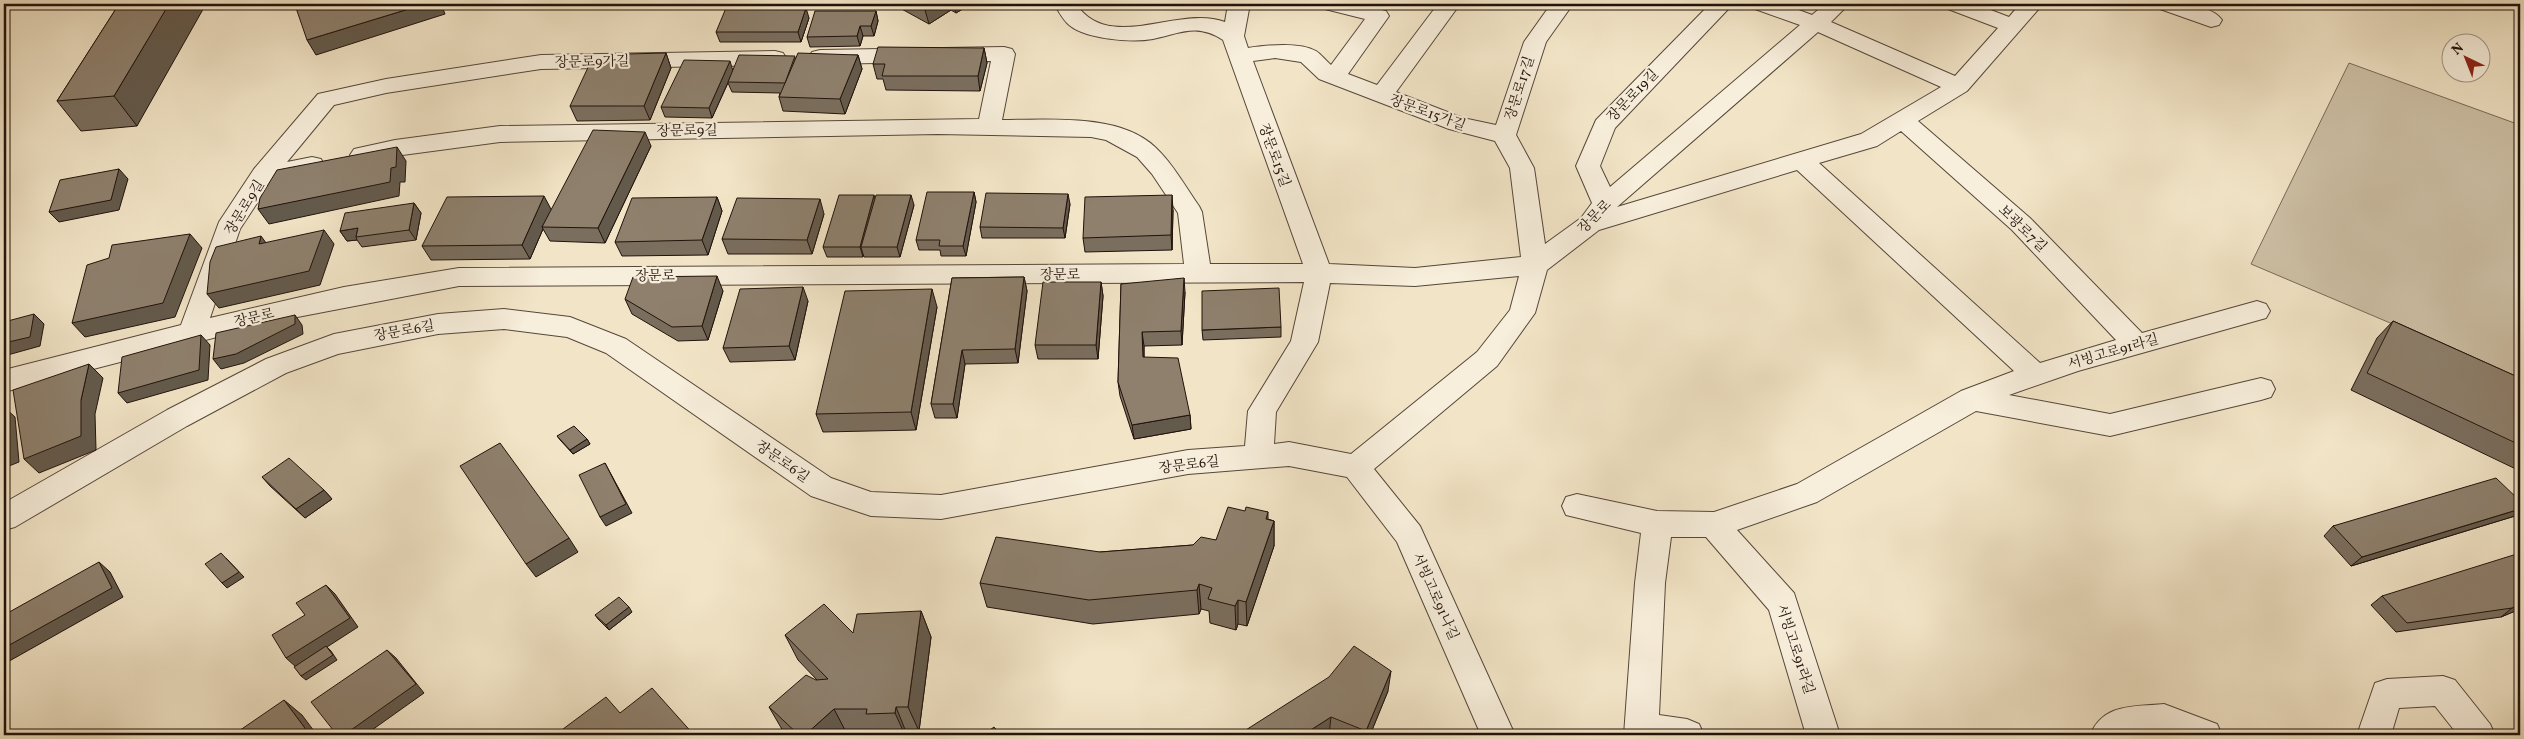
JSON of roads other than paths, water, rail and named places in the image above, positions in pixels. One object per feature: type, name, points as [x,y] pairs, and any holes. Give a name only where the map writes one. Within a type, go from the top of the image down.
[{"type":"street","points":[[1065,4],[1076,19],[1096,28],[1128,33],[1199,22],[1221,28],[1236,46]]},
{"type":"street","points":[[1144,32],[1178,4]]},
{"type":"street","points":[[1236,46],[1239,4]]},
{"type":"street","points":[[1333,4],[1378,16],[1334,77]]},
{"type":"street","name":"장문로15가길","points":[[1382,95],[1449,4]]},
{"type":"street","name":"장문로17길","points":[[1535,265],[1522,168],[1504,135],[1534,42],[1562,4]]},
{"type":"street","name":"장문로19길","points":[[1605,204],[1588,166],[1604,125],[1722,4]]},
{"type":"street","points":[[1763,4],[1815,23],[1959,86]]},
{"type":"street","name":"장문로","points":[[4,381],[192,332],[396,286],[459,277],[1319,274],[1415,277],[1535,265],[1590,224],[1605,204],[1838,4]]},
{"type":"street","points":[[1956,4],[2012,26]]},
{"type":"street","points":[[1590,224],[1869,140],[1959,86],[2032,4]]},
{"type":"street","points":[[2168,4],[2211,20]]},
{"type":"street","name":"장문로15가길","points":[[1236,46],[1308,56],[1327,74],[1334,77],[1457,124],[1504,135]]},
{"type":"street","name":"장문로15길","points":[[1236,46],[1319,274]]},
{"type":"street","name":"장문로9가길","points":[[263,175],[326,99],[386,86],[541,62],[1004,54],[989,128]]},
{"type":"street","name":"보광로7길","points":[[1902,120],[2021,224],[2137,344]]},
{"type":"street","name":"장문로9길","points":[[192,332],[228,228],[263,175],[395,148],[500,134],[938,126],[1091,129],[1112,133],[1145,151],[1161,168],[1190,212],[1198,274]]},
{"type":"street","points":[[1801,160],[2036,374]]},
{"type":"street","points":[[1356,467],[1421,410],[1487,359],[1522,313],[1535,265]]},
{"type":"street","points":[[1258,456],[1262,411],[1304,342],[1319,274]]},
{"type":"street","name":"서빙고로91라길","points":[[1578,506],[1657,524],[1714,525],[1807,493],[1971,399],[2036,374],[2258,311]]},
{"type":"street","name":"장문로6길","points":[[4,518],[177,418],[276,366],[334,344],[438,324],[504,319],[570,327],[616,346],[821,488],[871,504],[941,507],[1188,462],[1258,456],[1289,454],[1356,467]]},
{"type":"street","points":[[1971,399],[2110,425],[2261,388]]},
{"type":"street","name":"서빙고로91나길","points":[[1356,467],[1409,535],[1498,735]]},
{"type":"street","points":[[1657,524],[1650,583],[1641,732],[1687,735]]},
{"type":"street","name":"서빙고로91라길","points":[[1714,525],[1783,603],[1823,735]]},
{"type":"street","points":[[2374,735],[2387,694],[2443,691],[2478,735]]},
{"type":"street","points":[[2107,735],[2116,725],[2164,719],[2205,735]]}]
